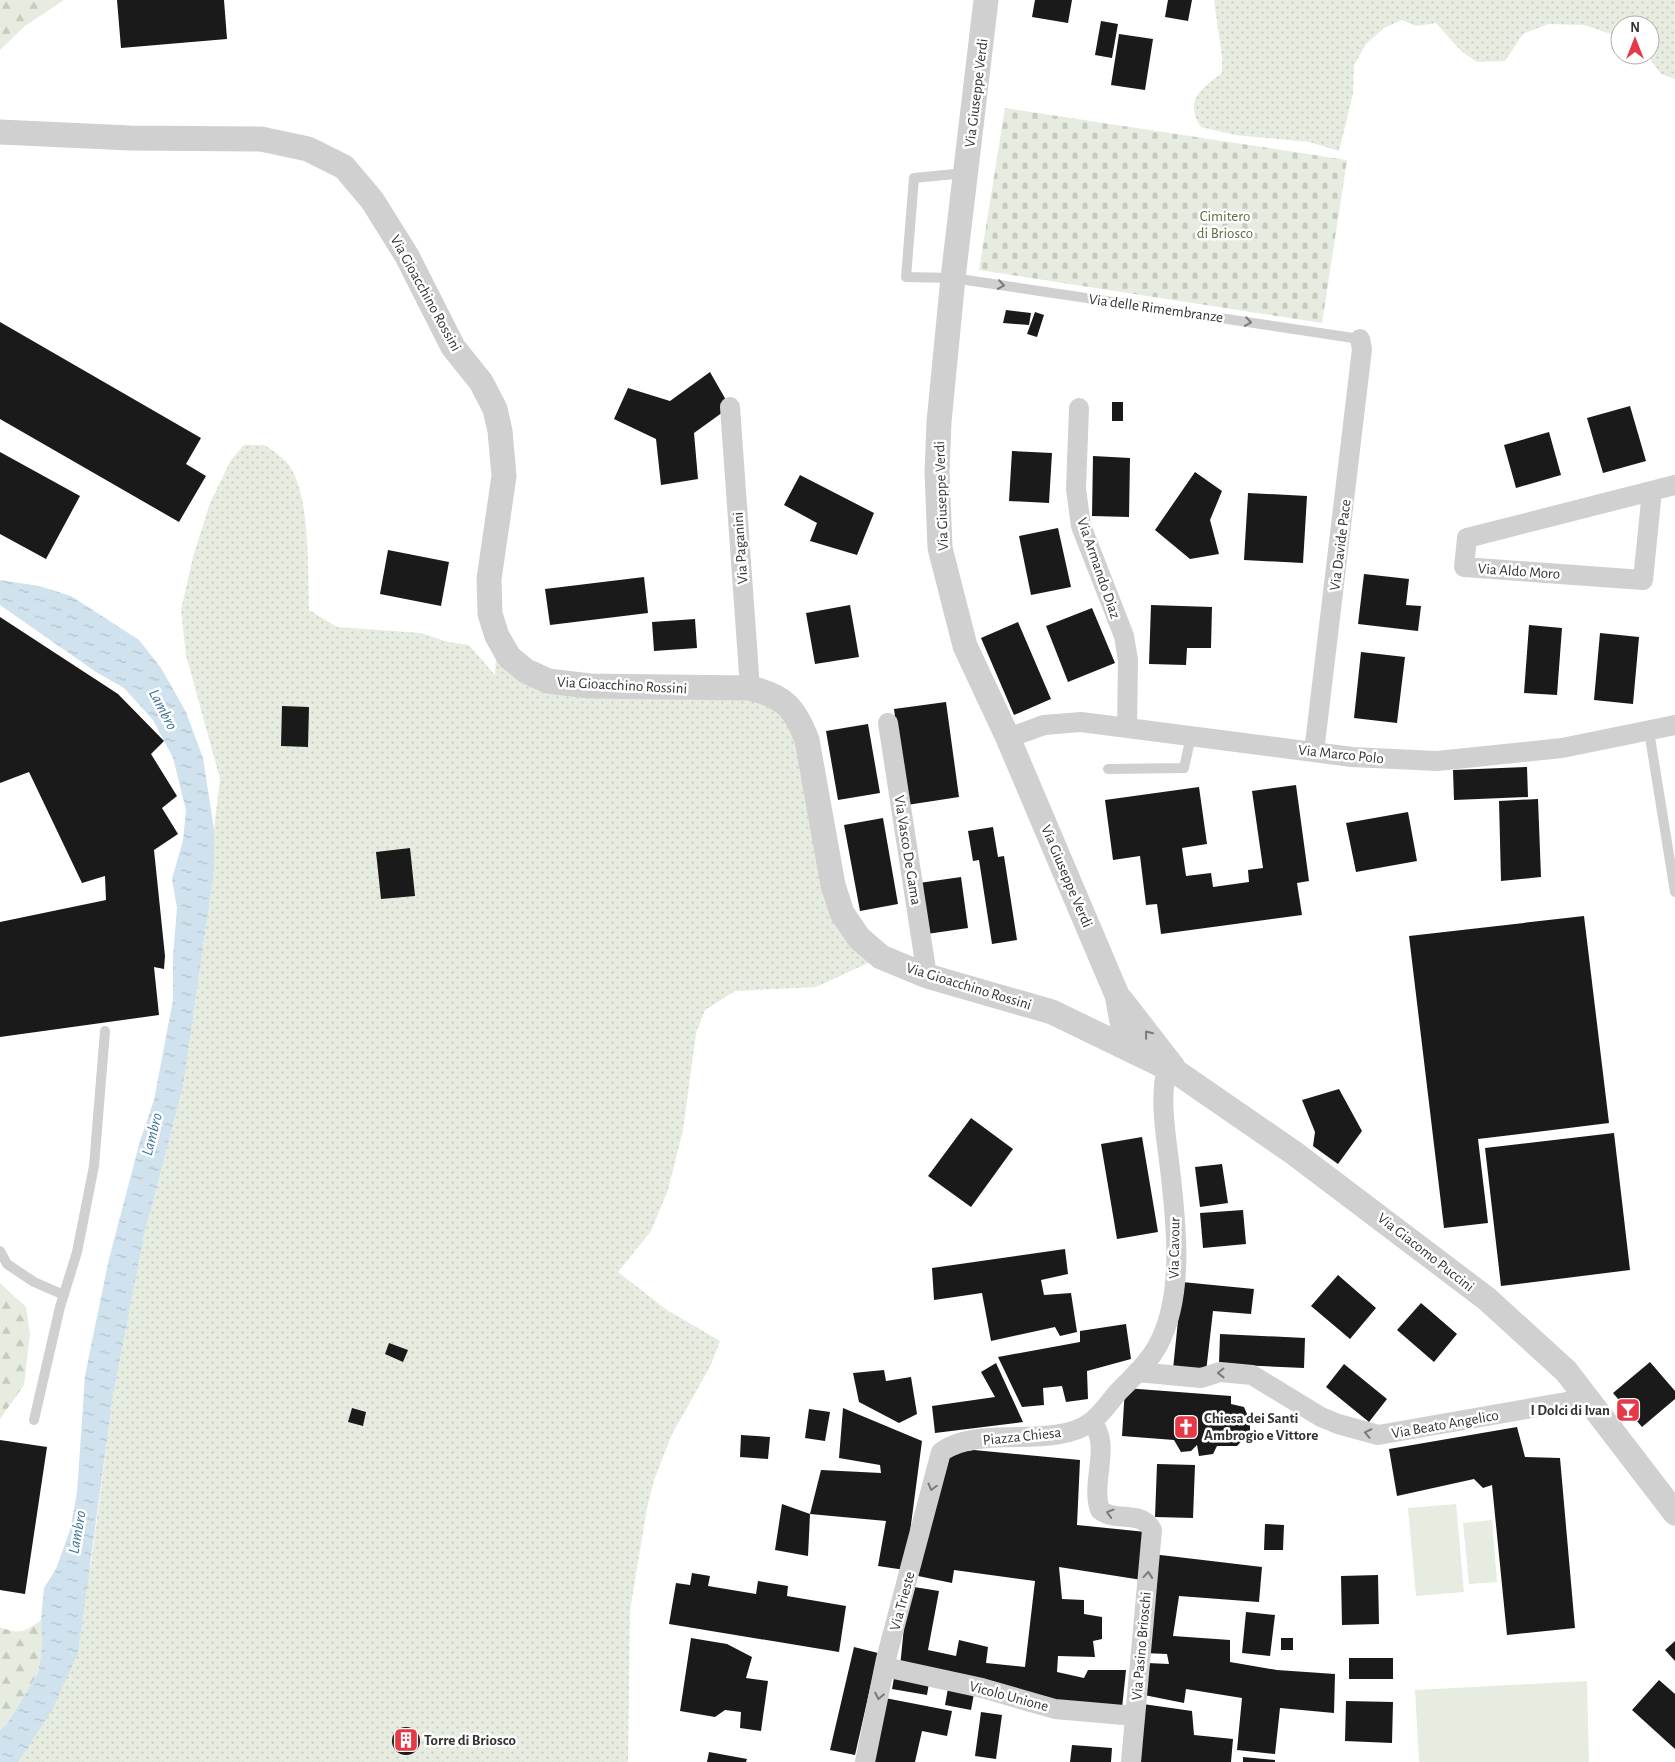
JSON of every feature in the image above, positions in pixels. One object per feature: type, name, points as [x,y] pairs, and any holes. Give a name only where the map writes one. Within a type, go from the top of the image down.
[{"type":"street","name":"Via Giuseppe Verdi","points":[[986,0],[952,278],[938,432],[937,472],[940,548],[965,646],[1008,738],[1117,995],[1128,1048]]},
{"type":"street","name":"Via Gioacchino Rossini","points":[[0,132],[130,138],[261,139],[308,149],[344,167],[372,200],[407,256],[453,347],[481,382],[495,409],[500,431],[504,476],[489,579],[490,614],[497,636],[510,657],[526,671],[548,681],[599,686],[750,688],[770,693],[787,704],[798,717],[807,740],[833,884],[848,925],[881,957],[927,976],[1052,1012],[1128,1048]]},
{"type":"street","name":"Via Davide Pace","points":[[1314,752],[1361,358],[1360,339]]},
{"type":"street","name":"Via Paganini","points":[[730,407],[750,688]]},
{"type":"street","name":"Via Armando Diaz","points":[[1078,408],[1076,489],[1081,526],[1124,636],[1128,660],[1127,728]]},
{"type":"street","name":"Via Aldo Moro","points":[[1652,490],[1643,580],[1464,567],[1467,538],[1652,490],[1675,485]]},
{"type":"street","name":"Via Marco Polo","points":[[1008,738],[1044,725],[1081,722],[1352,757],[1436,761],[1562,748],[1675,725]]},
{"type":"street","name":"Via Vasco De Gama","points":[[888,723],[927,976]]},
{"type":"street","points":[[1117,995],[1172,1070]]},
{"type":"street","name":"Via Giacomo Puccini","points":[[1128,1048],[1172,1070],[1294,1153],[1382,1218],[1487,1300],[1566,1371],[1589,1398],[1675,1513]]},
{"type":"street","name":"Via Cavour","points":[[1098,1415],[1137,1372],[1158,1344],[1168,1315],[1174,1283],[1177,1248],[1162,1103],[1172,1070]]},
{"type":"street","name":"Via Beato Angelico","points":[[1137,1372],[1201,1378],[1220,1372],[1252,1375],[1320,1417],[1378,1435],[1589,1398]]},
{"type":"street","name":"Piazza Chiesa","points":[[951,1445],[992,1438],[1066,1432],[1098,1415]]},
{"type":"street","name":"Via Pasino Brioschi","points":[[1098,1415],[1098,1429],[1101,1438],[1098,1494],[1100,1510],[1106,1514],[1140,1518],[1148,1522],[1152,1530],[1131,1762]]},
{"type":"street","name":"Via Trieste","points":[[865,1762],[885,1667],[941,1452],[951,1445]]},
{"type":"street","name":"Vicolo Unione","points":[[885,1667],[972,1686],[1056,1709],[1135,1716]]},
{"type":"lane","name":"Via delle Rimembranze","points":[[966,172],[914,178],[906,277],[952,278],[1360,339]]},
{"type":"lane","points":[[1649,731],[1675,892]]},
{"type":"lane","points":[[1108,769],[1184,768],[1191,736]]},
{"type":"lane","points":[[34,1420],[64,1295],[77,1252],[94,1166],[105,1031]]},
{"type":"lane","points":[[0,1251],[7,1264],[34,1282],[64,1295]]},
{"type":"green space","points":[[0,0],[64,0],[25,26],[0,50]]},
{"type":"green space","points":[[1214,0],[1675,0],[1675,79],[1661,74],[1654,65],[1660,65],[1660,15],[1610,15],[1610,34],[1584,25],[1548,24],[1523,34],[1505,61],[1477,62],[1461,51],[1436,23],[1416,26],[1402,20],[1384,28],[1366,44],[1354,65],[1353,94],[1339,151],[1309,142],[1235,135],[1201,127],[1196,118],[1194,102],[1202,90],[1222,73],[1222,57]]},
{"type":"green space","name":"Cimitero di Briosco","points":[[1005,108],[1347,160],[1322,323],[979,270]]},
{"type":"green space","points":[[244,445],[264,445],[283,459],[292,470],[298,484],[305,518],[309,610],[337,627],[421,633],[448,642],[469,645],[495,675],[497,636],[526,671],[787,704],[833,884],[881,957],[816,987],[735,991],[705,1010],[696,1033],[683,1130],[668,1190],[651,1231],[618,1272],[667,1310],[720,1341],[710,1367],[672,1434],[654,1480],[647,1508],[630,1610],[628,1762],[18,1762],[91,1564],[113,1396],[144,1236],[183,1087],[214,872],[214,829],[220,779],[186,655],[181,610],[193,557],[210,503],[231,460]]},
{"type":"green space","points":[[0,1283],[26,1307],[30,1334],[24,1385],[0,1419]]},
{"type":"green space","points":[[1456,1504],[1464,1592],[1416,1596],[1408,1508]]},
{"type":"green space","points":[[1492,1520],[1497,1582],[1469,1584],[1463,1523]]},
{"type":"green space","points":[[41,1620],[42,1647],[38,1673],[7,1724],[0,1730],[0,1627],[12,1631],[22,1631]]},
{"type":"green space","points":[[1587,1681],[1589,1762],[1419,1762],[1415,1690]]},
{"type":"water","name":"Lambro","points":[[0,580],[39,586],[71,596],[139,640],[161,668],[186,712],[203,758],[214,829],[214,872],[183,1087],[144,1236],[113,1396],[78,1653],[52,1710],[18,1762],[0,1762],[0,1730],[7,1724],[38,1673],[42,1647],[41,1620],[44,1588],[56,1569],[70,1530],[77,1493],[85,1376],[109,1259],[140,1141],[154,1100],[173,1000],[173,956],[177,908],[172,879],[183,840],[186,810],[173,758],[153,720],[124,688],[96,672],[0,605]]},
{"type":"building","points":[[117,0],[224,0],[227,39],[121,48]]},
{"type":"building","points":[[1035,0],[1072,0],[1068,23],[1032,17]]},
{"type":"building","points":[[1168,0],[1192,0],[1188,21],[1165,17]]},
{"type":"building","points":[[1101,21],[1118,24],[1112,58],[1095,55]]},
{"type":"building","points":[[1119,34],[1153,39],[1145,90],[1111,85]]},
{"type":"building","points":[[1006,310],[1031,313],[1029,325],[1003,323]]},
{"type":"building","points":[[1035,312],[1044,315],[1037,337],[1027,334]]},
{"type":"building","points":[[0,322],[201,438],[186,464],[206,476],[179,522],[0,419]]},
{"type":"building","points":[[710,372],[730,407],[694,433],[698,479],[661,485],[656,439],[614,419],[628,388],[670,401]]},
{"type":"building","points":[[1112,402],[1123,402],[1123,421],[1112,421]]},
{"type":"building","points":[[1630,406],[1646,461],[1603,473],[1587,418]]},
{"type":"building","points":[[1549,432],[1561,475],[1516,488],[1504,445]]},
{"type":"building","points":[[1012,451],[1052,453],[1049,503],[1009,501]]},
{"type":"building","points":[[0,452],[80,496],[46,559],[0,534]]},
{"type":"building","points":[[1093,456],[1130,458],[1129,517],[1092,516]]},
{"type":"building","points":[[1195,472],[1222,491],[1210,520],[1219,554],[1190,559],[1155,530]]},
{"type":"building","points":[[800,475],[874,513],[857,555],[810,541],[817,523],[784,505]]},
{"type":"building","points":[[1248,493],[1307,496],[1303,563],[1244,560]]},
{"type":"building","points":[[1058,528],[1071,587],[1031,595],[1019,536]]},
{"type":"building","points":[[388,550],[449,562],[441,606],[380,594]]},
{"type":"building","points":[[1364,574],[1409,579],[1406,605],[1421,606],[1418,631],[1358,624]]},
{"type":"building","points":[[644,577],[648,613],[550,625],[545,589]]},
{"type":"building","points":[[850,605],[859,657],[815,664],[806,613]]},
{"type":"building","points":[[1151,605],[1212,607],[1211,648],[1187,648],[1186,665],[1149,664]]},
{"type":"building","points":[[1092,608],[1115,663],[1068,682],[1046,626]]},
{"type":"building","points":[[0,617],[118,694],[164,741],[151,754],[177,796],[162,808],[178,834],[154,850],[165,956],[164,969],[154,967],[159,1015],[0,1037],[0,922],[106,900],[105,876],[82,883],[29,772],[0,783]]},
{"type":"building","points":[[695,619],[697,648],[654,651],[652,622]]},
{"type":"building","points":[[1018,622],[1051,699],[1014,715],[981,638]]},
{"type":"building","points":[[1529,625],[1562,628],[1557,695],[1524,693]]},
{"type":"building","points":[[1600,633],[1639,637],[1633,704],[1594,700]]},
{"type":"building","points":[[1361,652],[1405,657],[1397,723],[1354,718]]},
{"type":"building","points":[[946,702],[959,797],[907,805],[894,709]]},
{"type":"building","points":[[282,706],[309,707],[308,747],[281,746]]},
{"type":"building","points":[[868,724],[880,793],[838,800],[826,731]]},
{"type":"building","points":[[1527,767],[1528,797],[1454,800],[1453,770]]},
{"type":"building","points":[[1296,785],[1309,881],[1297,883],[1302,915],[1161,934],[1157,904],[1146,905],[1140,856],[1113,860],[1105,800],[1199,787],[1207,844],[1182,848],[1186,876],[1211,873],[1213,887],[1249,882],[1248,870],[1263,868],[1252,791]]},
{"type":"building","points":[[1538,799],[1541,877],[1501,881],[1499,801]]},
{"type":"building","points":[[1408,812],[1417,861],[1356,872],[1346,823]]},
{"type":"building","points":[[883,818],[898,904],[860,911],[844,825]]},
{"type":"building","points":[[993,827],[998,857],[1004,856],[1017,940],[992,944],[979,860],[973,861],[968,831]]},
{"type":"building","points":[[410,848],[415,896],[381,899],[376,852]]},
{"type":"building","points":[[961,877],[968,928],[927,934],[919,883]]},
{"type":"building","points":[[1584,916],[1609,1123],[1478,1139],[1488,1223],[1444,1228],[1409,936]]},
{"type":"building","points":[[1339,1089],[1362,1131],[1338,1164],[1313,1146],[1315,1132],[1302,1100]]},
{"type":"building","points":[[971,1118],[1013,1149],[971,1207],[928,1176]]},
{"type":"building","points":[[1614,1133],[1630,1270],[1501,1286],[1485,1148]]},
{"type":"building","points":[[1142,1137],[1158,1232],[1117,1239],[1101,1144]]},
{"type":"building","points":[[1222,1164],[1228,1203],[1200,1207],[1195,1167]]},
{"type":"building","points":[[1243,1210],[1246,1244],[1203,1248],[1200,1213]]},
{"type":"building","points":[[1065,1249],[1068,1274],[1041,1280],[1044,1295],[1071,1293],[1077,1332],[1060,1336],[1055,1327],[991,1341],[982,1293],[934,1300],[932,1268]]},
{"type":"building","points":[[1338,1275],[1376,1308],[1350,1339],[1311,1306]]},
{"type":"building","points":[[1182,1282],[1254,1289],[1251,1314],[1213,1311],[1206,1372],[1173,1369]]},
{"type":"building","points":[[1421,1303],[1457,1334],[1434,1362],[1397,1330]]},
{"type":"building","points":[[1126,1324],[1131,1359],[1087,1371],[1088,1399],[1066,1402],[1062,1386],[1043,1388],[1044,1405],[1022,1407],[998,1357],[1080,1342],[1080,1331]]},
{"type":"building","points":[[1220,1334],[1305,1338],[1304,1368],[1219,1364]]},
{"type":"building","points":[[389,1343],[408,1350],[403,1362],[385,1354]]},
{"type":"building","points":[[1650,1362],[1675,1391],[1675,1399],[1642,1427],[1613,1393]]},
{"type":"building","points":[[996,1363],[1023,1422],[935,1433],[932,1406],[995,1397],[981,1372]]},
{"type":"building","points":[[1344,1364],[1387,1399],[1369,1422],[1326,1387]]},
{"type":"building","points":[[884,1370],[886,1381],[911,1377],[917,1414],[899,1423],[859,1402],[853,1373]]},
{"type":"building","name":"Chiesa dei Santi Ambrogio e Vittore","points":[[1125,1388],[1231,1396],[1231,1404],[1244,1407],[1250,1421],[1250,1432],[1237,1446],[1217,1446],[1213,1454],[1199,1456],[1197,1445],[1191,1451],[1181,1452],[1174,1440],[1122,1436]]},
{"type":"building","points":[[352,1408],[366,1412],[363,1426],[348,1422]]},
{"type":"building","points":[[843,1408],[922,1441],[905,1570],[878,1566],[886,1521],[810,1514],[821,1470],[881,1473],[880,1465],[839,1458]]},
{"type":"building","points":[[809,1409],[830,1412],[825,1441],[805,1438]]},
{"type":"building","points":[[1517,1427],[1525,1457],[1560,1458],[1575,1628],[1507,1635],[1492,1485],[1483,1488],[1474,1479],[1397,1496],[1389,1449]]},
{"type":"building","points":[[741,1435],[770,1437],[768,1459],[740,1457]]},
{"type":"building","points":[[0,1440],[47,1447],[25,1594],[0,1590]]},
{"type":"building","points":[[974,1450],[1080,1460],[1077,1525],[1146,1532],[1142,1580],[1059,1567],[1062,1599],[1084,1600],[1084,1614],[1102,1617],[1102,1639],[1093,1641],[1095,1657],[1058,1656],[1057,1672],[1084,1678],[1088,1670],[1126,1670],[1122,1708],[1055,1704],[900,1667],[904,1627],[914,1587],[939,1591],[928,1650],[956,1656],[959,1640],[988,1647],[986,1663],[1025,1667],[1035,1581],[954,1570],[952,1583],[918,1576],[948,1454]]},
{"type":"building","points":[[1157,1464],[1195,1465],[1193,1518],[1155,1517]]},
{"type":"building","points":[[782,1504],[810,1514],[808,1556],[775,1550]]},
{"type":"building","points":[[1265,1524],[1284,1525],[1283,1550],[1264,1550]]},
{"type":"building","points":[[1152,1554],[1262,1567],[1259,1602],[1179,1596],[1173,1636],[1230,1640],[1230,1662],[1277,1670],[1335,1674],[1334,1713],[1280,1708],[1275,1754],[1237,1750],[1242,1698],[1186,1689],[1184,1703],[1144,1695],[1147,1663],[1169,1664],[1167,1654],[1143,1653]]},
{"type":"building","points":[[692,1573],[710,1576],[708,1586],[756,1594],[758,1581],[788,1586],[787,1596],[846,1606],[839,1652],[669,1624],[676,1583],[690,1585]]},
{"type":"building","points":[[1378,1575],[1379,1624],[1342,1625],[1341,1576]]},
{"type":"building","points":[[1246,1612],[1275,1615],[1270,1656],[1242,1653]]},
{"type":"building","points":[[691,1638],[727,1644],[752,1657],[746,1678],[768,1681],[761,1731],[740,1728],[741,1712],[725,1710],[715,1717],[680,1711]]},
{"type":"building","points":[[1281,1638],[1293,1638],[1293,1650],[1281,1650]]},
{"type":"building","points":[[1675,1641],[1675,1661],[1665,1650]]},
{"type":"building","points":[[854,1647],[878,1653],[855,1755],[830,1750]]},
{"type":"building","points":[[1349,1658],[1393,1658],[1393,1679],[1349,1679]]},
{"type":"building","points":[[895,1672],[930,1677],[927,1695],[892,1689]]},
{"type":"building","points":[[1659,1680],[1675,1694],[1675,1749],[1632,1710]]},
{"type":"building","points":[[949,1683],[975,1688],[971,1710],[945,1705]]},
{"type":"building","points":[[885,1698],[952,1711],[947,1736],[922,1731],[915,1762],[872,1762]]},
{"type":"building","points":[[1346,1701],[1393,1702],[1392,1743],[1345,1741]]},
{"type":"building","points":[[1143,1704],[1192,1711],[1194,1735],[1233,1739],[1231,1762],[1137,1762]]},
{"type":"building","points":[[981,1712],[1002,1715],[996,1759],[975,1756]]},
{"type":"building","name":"Torre di Briosco","points":[[406,1727],[416,1731],[420,1741],[416,1751],[406,1755],[396,1751],[392,1741],[396,1731]]},
{"type":"building","points":[[1072,1745],[1112,1748],[1111,1762],[1070,1762]]},
{"type":"building","points":[[709,1752],[747,1759],[746,1762],[707,1762]]},
{"type":"building","points":[[1243,1757],[1275,1760],[1275,1762],[1243,1762]]},
{"type":"place","name":"I Dolci di Ivan","points":[[1628,1410]]},
{"type":"place","name":"Chiesa dei Santi Ambrogio e Vittore","points":[[1186,1427]]},
{"type":"place","name":"Torre di Briosco","points":[[406,1740]]}]
